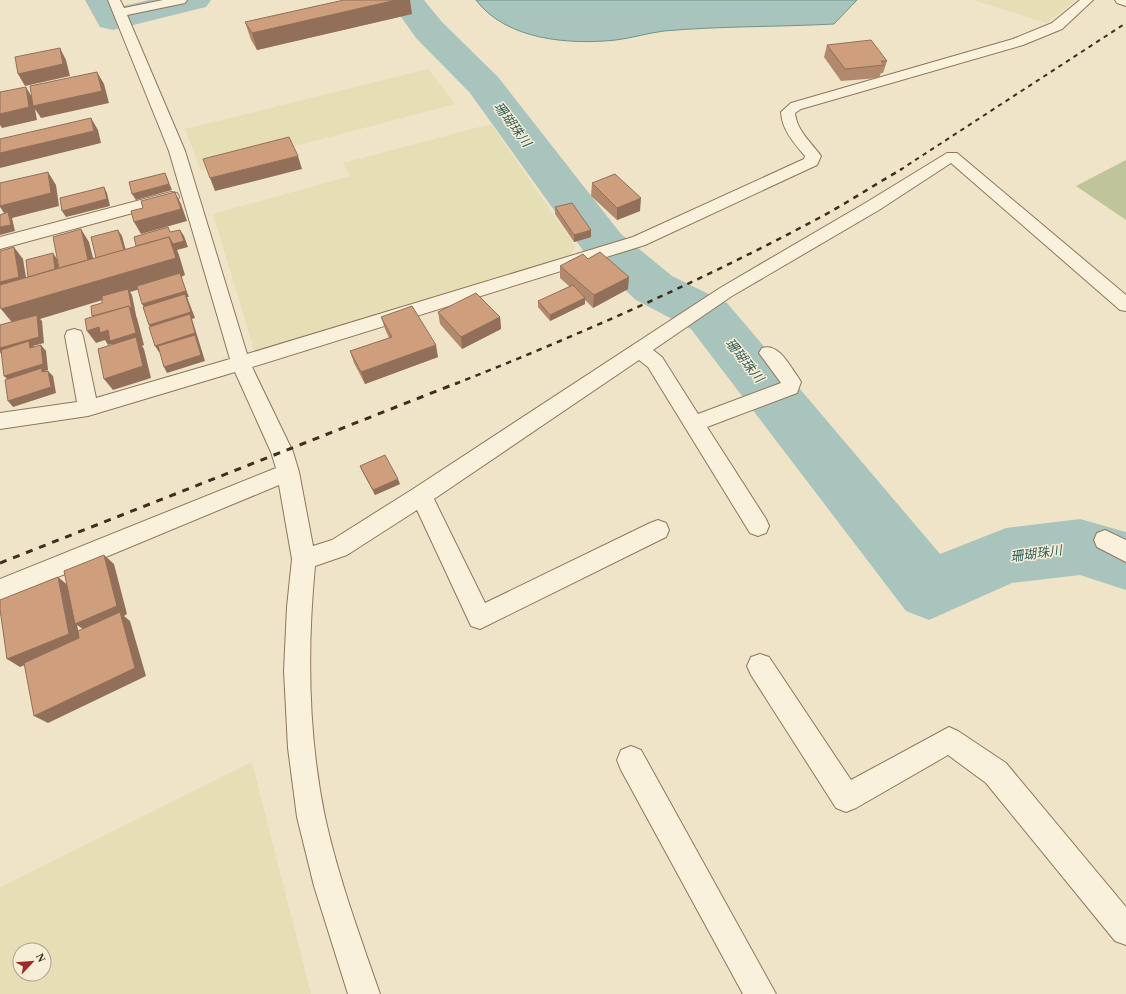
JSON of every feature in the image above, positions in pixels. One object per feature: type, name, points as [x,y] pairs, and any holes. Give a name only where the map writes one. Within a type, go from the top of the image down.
[{"type":"street","points":[[181,0],[117,6],[177,151],[241,364],[282,452],[288,472],[304,559],[299,607],[297,671],[301,748],[311,817],[329,886],[364,994]]},
{"type":"street","points":[[0,421],[88,408],[241,364],[639,242],[811,162],[813,156],[788,121],[788,112],[796,106],[1018,42],[1057,26],[1086,0]]},
{"type":"street","points":[[1121,0],[1126,2]]},
{"type":"street","points":[[304,559],[339,548],[421,496],[698,311],[873,206],[952,156],[1126,305]]},
{"type":"street","points":[[0,243],[189,192]]},
{"type":"street","points":[[74,336],[88,408]]},
{"type":"street","points":[[639,350],[655,362],[758,526]]},
{"type":"street","points":[[693,424],[790,388],[791,382],[769,352]]},
{"type":"street","points":[[0,590],[288,472]]},
{"type":"street","points":[[421,496],[480,618],[658,530]]},
{"type":"street","points":[[1105,540],[1126,552]]},
{"type":"street","points":[[760,666],[846,798],[948,740],[996,773],[1126,930]]},
{"type":"street","points":[[631,760],[760,994]]},
{"type":"shaded area","points":[[973,0],[1077,0],[1046,23]]},
{"type":"shaded area","points":[[428,69],[455,104],[201,171],[185,129]]},
{"type":"shaded area","points":[[491,124],[575,246],[570,258],[255,353],[213,214],[350,176],[343,163]]},
{"type":"shaded area","points":[[252,762],[311,994],[0,994],[0,887]]},
{"type":"green space","points":[[1126,160],[1126,220],[1076,186]]},
{"type":"water","points":[[476,0],[857,0],[834,24],[685,29],[664,31],[616,40],[579,41],[559,40],[521,32],[504,24],[489,13]]},
{"type":"building","points":[[344,0],[396,0],[252,33],[245,22]]},
{"type":"building","points":[[871,40],[887,61],[881,61],[884,65],[845,69],[827,45]]},
{"type":"building","points":[[60,48],[63,64],[18,74],[15,57]]},
{"type":"building","points":[[97,72],[102,91],[33,106],[30,86]]},
{"type":"building","points":[[26,87],[29,107],[0,114],[0,92]]},
{"type":"building","points":[[91,118],[94,131],[0,153],[0,139]]},
{"type":"building","points":[[289,137],[298,156],[210,178],[203,159]]},
{"type":"building","points":[[48,172],[51,193],[0,206],[0,183]]},
{"type":"building","points":[[165,173],[169,184],[132,194],[129,182]]},
{"type":"building","points":[[615,174],[641,198],[617,208],[592,183]]},
{"type":"building","points":[[104,187],[107,199],[62,211],[60,198]]},
{"type":"building","points":[[175,192],[181,209],[134,222],[131,211],[143,208],[141,201]]},
{"type":"building","points":[[572,203],[591,230],[574,235],[555,207]]},
{"type":"building","points":[[8,212],[11,225],[0,227],[0,215]]},
{"type":"building","points":[[168,227],[170,232],[180,230],[184,241],[173,244],[169,237],[136,246],[134,237]]},
{"type":"building","points":[[81,229],[88,260],[59,268],[53,237]]},
{"type":"building","points":[[118,230],[124,250],[96,258],[91,237]]},
{"type":"building","points":[[169,237],[176,258],[1,309],[0,285]]},
{"type":"building","points":[[14,247],[19,277],[0,282],[0,251]]},
{"type":"building","points":[[600,252],[629,277],[594,295],[560,266],[583,254],[588,259]]},
{"type":"building","points":[[53,253],[55,269],[28,277],[26,260]]},
{"type":"building","points":[[180,273],[186,291],[142,304],[137,286]]},
{"type":"building","points":[[573,285],[585,298],[550,315],[538,301]]},
{"type":"building","points":[[128,289],[132,309],[129,306],[92,316],[91,306],[102,303],[102,296]]},
{"type":"building","points":[[476,293],[500,317],[461,337],[438,312]]},
{"type":"building","points":[[185,294],[191,312],[149,325],[143,307]]},
{"type":"building","points":[[129,306],[136,333],[110,341],[108,330],[100,333],[99,327],[87,331],[85,319]]},
{"type":"building","points":[[412,306],[436,345],[361,372],[350,351],[392,337],[381,317]]},
{"type":"building","points":[[190,314],[195,333],[155,346],[149,327]]},
{"type":"building","points":[[37,315],[39,337],[0,348],[0,325]]},
{"type":"building","points":[[195,335],[201,355],[164,367],[158,346]]},
{"type":"building","points":[[136,337],[143,366],[104,379],[98,349]]},
{"type":"building","points":[[29,341],[30,348],[41,345],[43,364],[4,376],[1,350]]},
{"type":"building","points":[[42,368],[42,372],[48,371],[51,387],[8,401],[5,380]]},
{"type":"building","points":[[385,455],[398,479],[373,490],[360,466]]},
{"type":"building","points":[[104,555],[117,606],[75,624],[64,571]]},
{"type":"building","points":[[58,577],[69,634],[7,659],[0,600]]},
{"type":"building","points":[[120,612],[135,668],[34,716],[24,663],[79,638],[78,631]]},
{"type":"waterway","name":"珊瑚珠川","points":[[102,0],[113,19],[194,0]]},
{"type":"waterway","name":"珊瑚珠川","points":[[406,0],[429,30],[484,85],[604,245],[654,288],[709,316],[929,590],[1006,556],[1080,547],[1126,561]]},
{"type":"railway","points":[[900,170],[1126,23]]},
{"type":"railway","points":[[455,384],[594,327],[730,264],[819,218],[902,169]]},
{"type":"railway","points":[[0,563],[457,383]]}]
